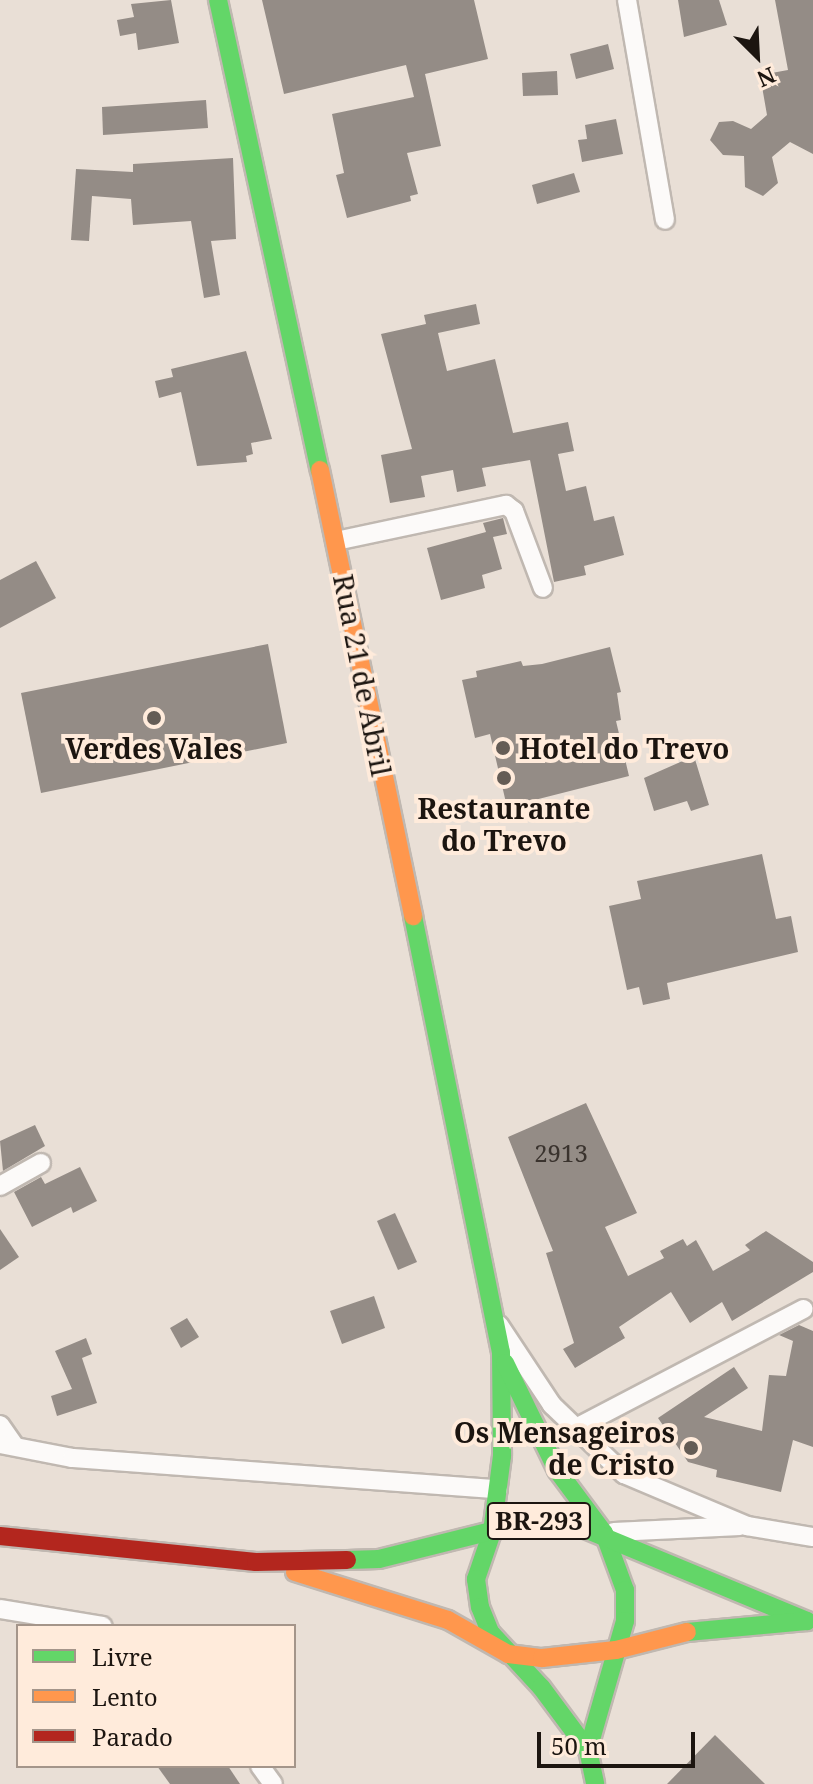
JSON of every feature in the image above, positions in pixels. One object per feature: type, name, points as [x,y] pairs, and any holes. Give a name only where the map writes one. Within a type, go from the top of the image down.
[{"type":"main road","name":"Rua 21 de Abril","points":[[218,0],[336,541],[501,1352],[557,1470],[604,1533]]},
{"type":"main road","name":"Rua 21 de Abril","points":[[492,1532],[498,1489],[501,1352]]},
{"type":"main road","name":"BR-293","points":[[0,1536],[256,1562],[379,1559],[531,1521],[568,1522],[604,1533],[810,1621]]},
{"type":"main road","points":[[492,1532],[481,1552],[476,1579],[480,1607],[508,1654],[541,1687],[588,1750],[595,1784]]},
{"type":"main road","points":[[588,1750],[616,1650],[625,1590],[618,1560],[604,1533]]},
{"type":"main road","name":"BR-293","points":[[256,1562],[395,1600],[448,1620],[508,1654],[542,1658],[616,1650],[698,1629],[810,1621]]},
{"type":"street","points":[[627,0],[665,220]]},
{"type":"street","points":[[336,541],[506,505],[514,511],[543,588]]},
{"type":"street","points":[[0,1186],[41,1163]]},
{"type":"street","points":[[574,1429],[804,1309]]},
{"type":"street","points":[[493,1316],[552,1405],[624,1474],[747,1526]]},
{"type":"street","points":[[0,1425],[7,1445],[72,1458],[498,1489]]},
{"type":"street","points":[[604,1533],[747,1526],[813,1537]]},
{"type":"street","points":[[0,1609],[91,1624]]},
{"type":"building","points":[[171,0],[179,43],[138,50],[136,33],[120,36],[117,20],[134,17],[131,4]]},
{"type":"building","points":[[262,0],[474,0],[488,59],[425,74],[441,146],[407,153],[418,194],[410,196],[411,201],[347,218],[336,175],[344,173],[332,114],[414,97],[406,65],[284,94]]},
{"type":"building","points":[[678,0],[719,0],[727,25],[684,37]]},
{"type":"building","points":[[775,0],[813,0],[813,154],[790,142],[772,157],[778,183],[763,196],[745,187],[744,156],[723,155],[710,140],[719,122],[733,121],[751,129],[767,115],[760,75],[788,70]]},
{"type":"building","points":[[608,44],[614,69],[576,79],[570,54]]},
{"type":"building","points":[[557,71],[558,95],[523,96],[522,73]]},
{"type":"building","points":[[206,100],[208,128],[103,135],[102,107]]},
{"type":"building","points":[[616,119],[623,154],[582,162],[578,140],[587,139],[585,125]]},
{"type":"building","points":[[233,158],[236,239],[211,241],[220,295],[204,298],[191,221],[133,225],[131,199],[92,196],[89,241],[71,240],[76,169],[133,172],[133,164]]},
{"type":"building","points":[[574,173],[580,192],[537,204],[532,185]]},
{"type":"building","points":[[476,304],[480,324],[438,333],[447,371],[495,359],[513,433],[568,422],[574,451],[558,454],[566,491],[586,486],[594,521],[614,516],[624,555],[584,566],[586,575],[554,582],[530,460],[482,468],[486,486],[457,492],[453,470],[421,476],[425,497],[390,503],[381,455],[412,449],[381,334],[426,324],[424,315]]},
{"type":"building","points":[[246,351],[272,439],[251,443],[253,454],[246,456],[247,462],[197,466],[181,392],[159,398],[155,381],[173,377],[171,369]]},
{"type":"building","points":[[503,518],[507,534],[493,537],[502,569],[482,575],[485,588],[441,600],[427,548],[486,532],[483,523]]},
{"type":"building","points":[[36,561],[56,598],[0,628],[0,580]]},
{"type":"building","name":"Verdes Vales","points":[[268,644],[287,743],[41,793],[21,693]]},
{"type":"building","points":[[610,647],[621,692],[617,693],[621,720],[616,721],[629,776],[507,807],[490,734],[475,738],[462,680],[477,677],[476,671],[521,661],[523,666],[542,664]]},
{"type":"building","points":[[694,756],[709,805],[691,811],[687,801],[654,811],[644,778]]},
{"type":"building","points":[[762,854],[776,919],[791,916],[798,952],[667,983],[670,999],[643,1005],[639,987],[627,990],[609,906],[641,899],[637,881]]},
{"type":"building","points":[[586,1103],[637,1213],[605,1227],[628,1276],[664,1258],[660,1251],[683,1239],[687,1246],[696,1240],[713,1271],[750,1250],[745,1245],[766,1231],[813,1262],[813,1272],[732,1321],[722,1302],[690,1323],[671,1292],[619,1327],[625,1338],[575,1368],[563,1349],[574,1343],[546,1253],[553,1251],[508,1137]]},
{"type":"building","points":[[35,1125],[45,1146],[3,1171],[0,1141]]},
{"type":"building","points":[[80,1167],[97,1201],[73,1213],[71,1207],[32,1227],[14,1192],[41,1177],[45,1184]]},
{"type":"building","points":[[395,1213],[417,1262],[398,1270],[377,1221]]},
{"type":"building","points":[[0,1229],[19,1257],[0,1270]]},
{"type":"building","points":[[374,1296],[385,1328],[342,1344],[330,1311]]},
{"type":"building","points":[[187,1318],[199,1337],[181,1348],[170,1328]]},
{"type":"building","points":[[799,1325],[813,1331],[813,1447],[793,1440],[781,1492],[716,1477],[717,1470],[688,1462],[658,1418],[734,1367],[748,1388],[704,1417],[762,1431],[769,1375],[786,1376],[793,1341],[779,1335]]},
{"type":"building","points":[[86,1338],[92,1354],[82,1358],[97,1403],[57,1416],[51,1396],[72,1389],[55,1351]]},
{"type":"building","points":[[715,1735],[765,1784],[667,1784]]},
{"type":"building","points":[[158,1768],[229,1768],[240,1784],[170,1784]]},
{"type":"traffic: fast","points":[[218,0],[320,470]]},
{"type":"traffic: fast","points":[[413,916],[501,1352],[502,1456],[492,1532],[476,1579],[480,1607],[490,1632],[541,1687],[588,1750],[595,1784]]},
{"type":"traffic: fast","points":[[505,1363],[557,1470],[604,1533],[625,1590],[625,1621],[588,1750]]},
{"type":"traffic: fast","points":[[347,1560],[379,1559],[531,1521],[568,1522],[807,1621]]},
{"type":"traffic: fast","points":[[687,1632],[806,1621]]},
{"type":"traffic: slow","points":[[320,470],[413,916]]},
{"type":"traffic: slow","points":[[295,1572],[448,1620],[508,1654],[542,1658],[616,1650],[687,1632]]},
{"type":"traffic: jam","points":[[0,1536],[256,1562],[347,1560]]},
{"type":"place","name":"Verdes Vales","points":[[154,718]]},
{"type":"place","name":"Hotel do Trevo","points":[[503,748]]},
{"type":"place","name":"Restaurante do Trevo","points":[[504,778]]},
{"type":"place","name":"Os Mensageiros de Cristo","points":[[691,1448]]}]
